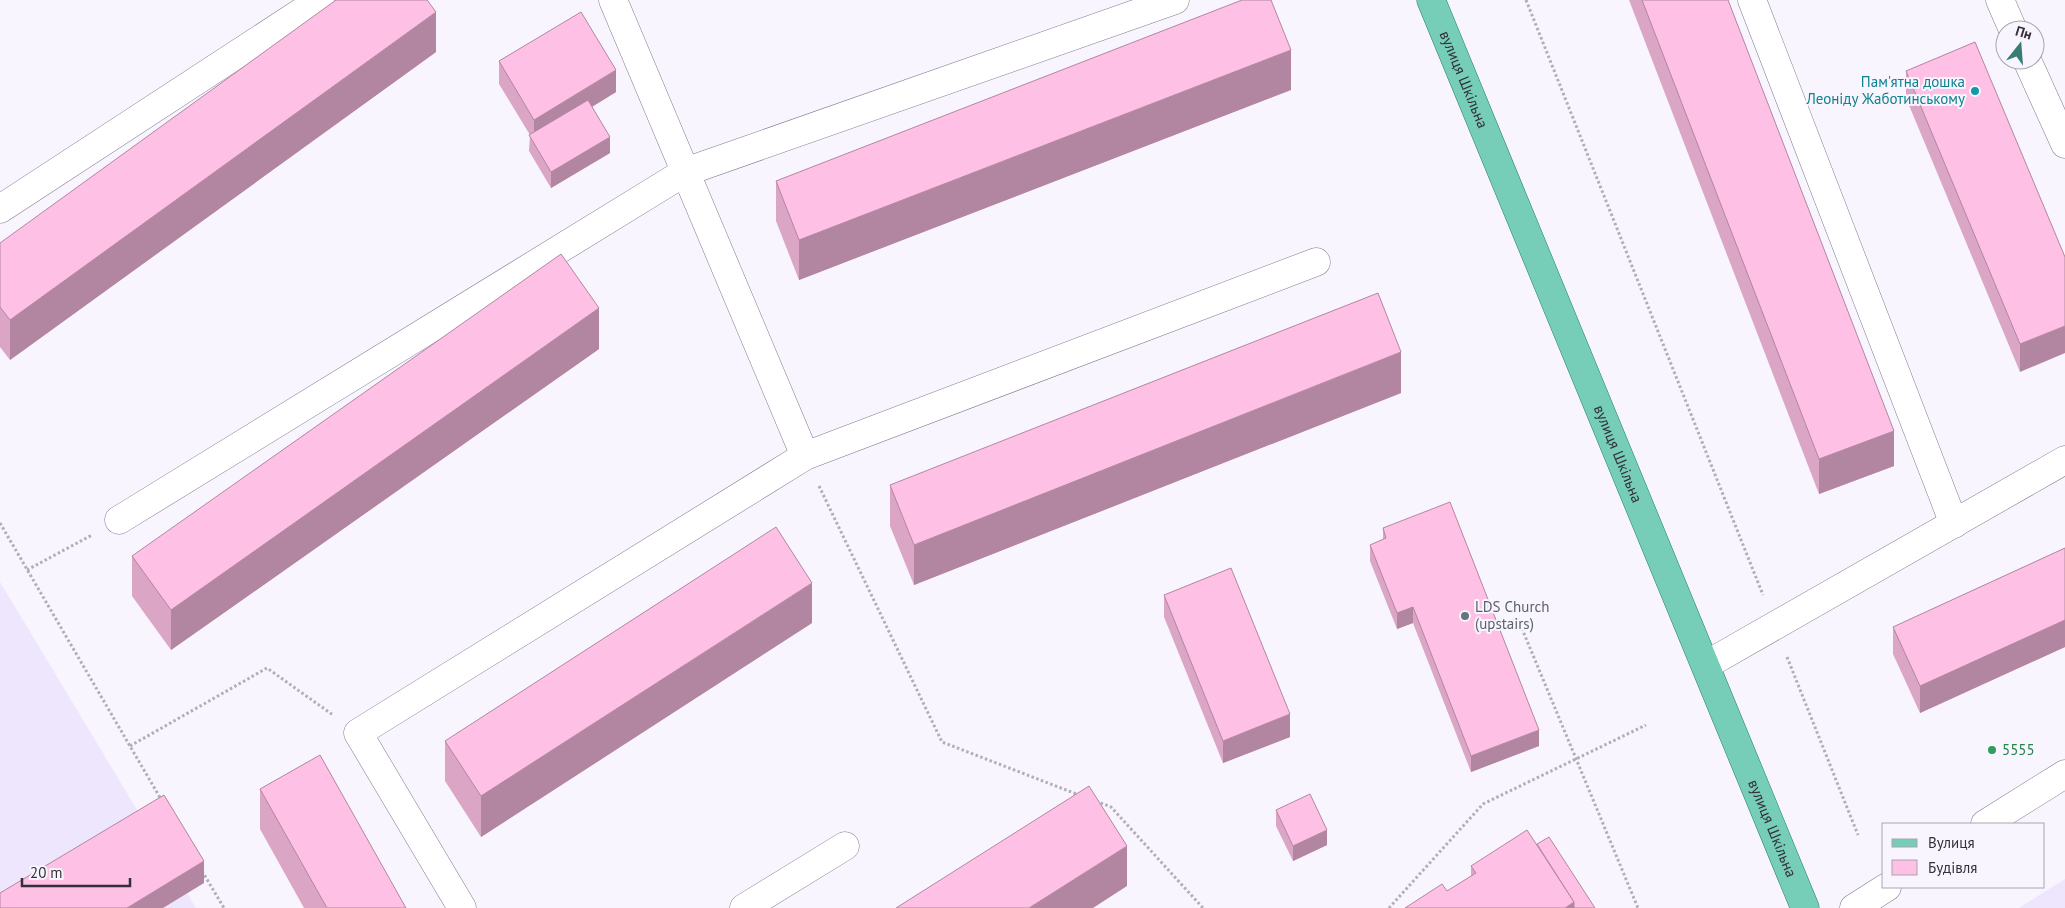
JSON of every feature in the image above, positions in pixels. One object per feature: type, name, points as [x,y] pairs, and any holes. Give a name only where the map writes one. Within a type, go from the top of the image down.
[{"type":"main road","name":"вулиця Шкільна","points":[[1431,0],[1805,908]]},
{"type":"street","points":[[0,209],[320,0]]},
{"type":"street","points":[[613,0],[805,456]]},
{"type":"street","points":[[119,520],[685,172],[1175,0]]},
{"type":"street","points":[[1752,0],[1954,524]]},
{"type":"street","points":[[2000,0],[2009,20]]},
{"type":"street","points":[[2032,70],[2065,144]]},
{"type":"street","points":[[462,908],[358,733],[805,456],[1316,262]]},
{"type":"street","points":[[1706,665],[2065,460]]},
{"type":"street","points":[[1987,823],[2065,774]]},
{"type":"street","points":[[744,908],[845,846]]},
{"type":"street","points":[[1854,908],[1885,888]]},
{"type":"path","points":[[1526,0],[1858,835]]},
{"type":"path","points":[[805,456],[942,742],[1084,797]]},
{"type":"path","points":[[28,570],[119,520]]},
{"type":"path","points":[[0,523],[164,805]]},
{"type":"path","points":[[1518,619],[1638,908]]},
{"type":"path","points":[[130,746],[267,668],[358,733]]},
{"type":"path","points":[[1389,908],[1483,804],[1646,725]]},
{"type":"path","points":[[1093,800],[1111,807],[1204,908]]},
{"type":"path","points":[[199,865],[224,908]]},
{"type":"shaded area","points":[[0,582],[196,908],[0,908]]},
{"type":"shaded area","points":[[2065,879],[2065,908],[2019,908]]},
{"type":"building","points":[[336,0],[427,0],[436,12],[10,320],[0,307],[0,243]]},
{"type":"building","points":[[1242,0],[1271,0],[1291,50],[799,240],[776,181]]},
{"type":"building","points":[[1642,0],[1728,0],[1894,431],[1819,459]]},
{"type":"building","points":[[581,12],[616,70],[534,120],[499,61]]},
{"type":"building","points":[[1975,42],[2065,257],[2065,326],[2020,344],[1906,71]]},
{"type":"building","points":[[588,100],[610,137],[551,172],[529,135]]},
{"type":"building","points":[[561,254],[599,308],[171,610],[132,556]]},
{"type":"building","points":[[1378,293],[1401,352],[914,545],[890,485]]},
{"type":"building","points":[[1450,502],[1539,730],[1471,756],[1413,607],[1397,613],[1370,545],[1386,538],[1383,528]]},
{"type":"building","points":[[776,527],[812,583],[481,796],[445,741]]},
{"type":"building","points":[[2065,548],[2065,620],[1920,686],[1893,627]]},
{"type":"building","points":[[1231,568],[1290,714],[1223,741],[1164,595]]},
{"type":"building","points":[[320,755],[406,908],[327,908],[260,789]]},
{"type":"building","points":[[1089,786],[1127,846],[1029,908],[896,908]]},
{"type":"building","points":[[1310,794],[1327,830],[1293,846],[1276,810]]},
{"type":"building","points":[[164,795],[204,861],[127,908],[0,908],[0,893]]},
{"type":"building","points":[[1527,830],[1574,902],[1565,908],[1405,908],[1442,884],[1447,891],[1476,873],[1471,866]]},
{"type":"building","points":[[1549,837],[1595,908],[1574,908],[1574,902],[1537,844]]},
{"type":"place","name":"Пам'ятна дошка Леоніду Жаботинському","points":[[1975,91]]},
{"type":"place","name":"LDS Church (upstairs)","points":[[1465,616]]},
{"type":"place","name":"5555","points":[[1992,750]]}]
